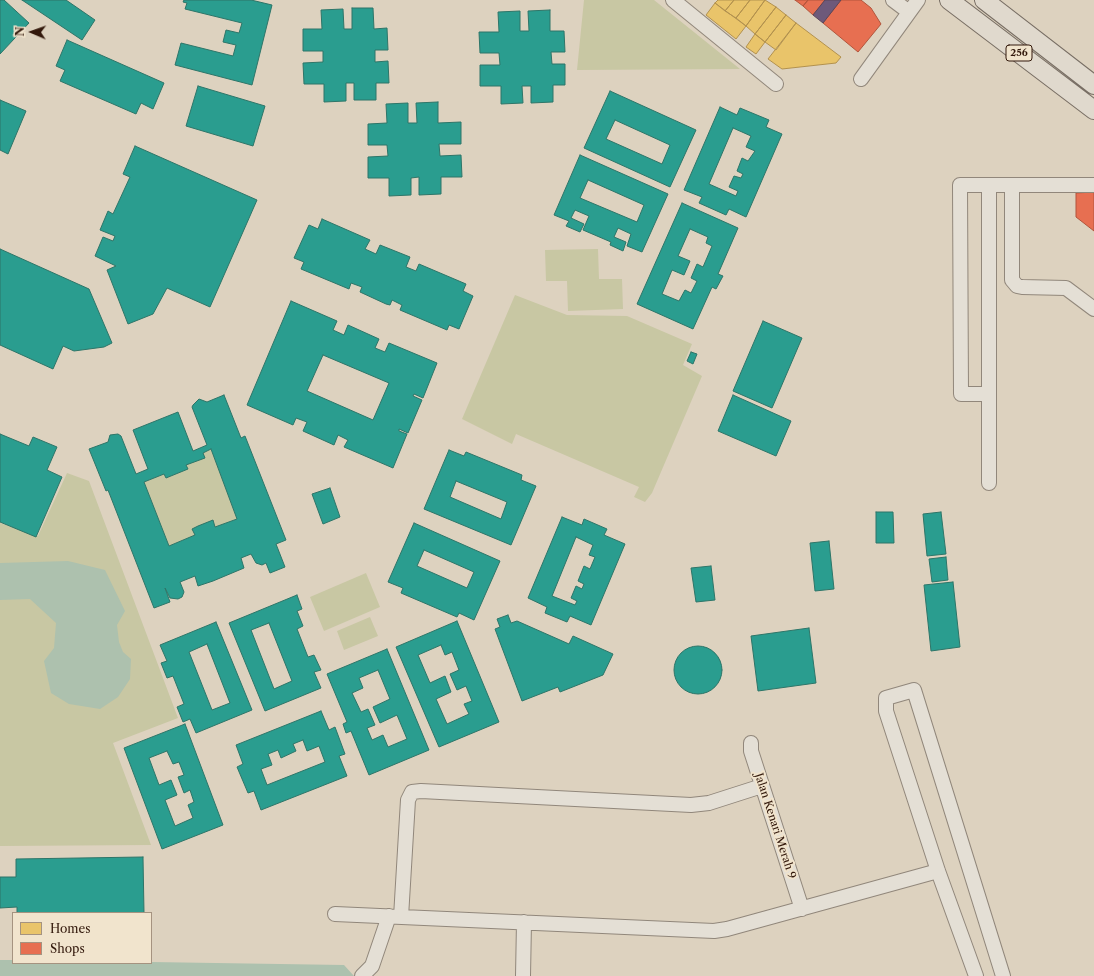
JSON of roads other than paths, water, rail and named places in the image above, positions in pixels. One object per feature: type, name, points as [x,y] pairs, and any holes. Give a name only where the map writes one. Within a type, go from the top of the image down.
[{"type":"main road","name":"256","points":[[949,0],[1094,110]]},
{"type":"main road","name":"256","points":[[984,0],[1094,85]]},
{"type":"street","points":[[672,0],[776,84]]},
{"type":"street","points":[[893,0],[909,12]]},
{"type":"street","points":[[861,79],[918,0]]},
{"type":"street","points":[[989,394],[961,394],[960,184],[1094,185]]},
{"type":"street","points":[[989,185],[989,483]]},
{"type":"street","points":[[1012,185],[1012,280],[1017,286],[1022,287],[1066,288],[1094,309]]},
{"type":"street","points":[[976,976],[938,871],[886,711],[886,698],[914,690],[1003,976]]},
{"type":"street","name":"Jalan Kenari Merah 9","points":[[751,743],[751,751],[802,909]]},
{"type":"street","points":[[362,976],[372,966],[395,916],[408,800],[412,792],[421,791],[691,805],[709,803],[762,786]]},
{"type":"street","points":[[335,914],[714,931],[727,929],[802,909],[938,871]]},
{"type":"street","points":[[523,976],[524,922]]}]
